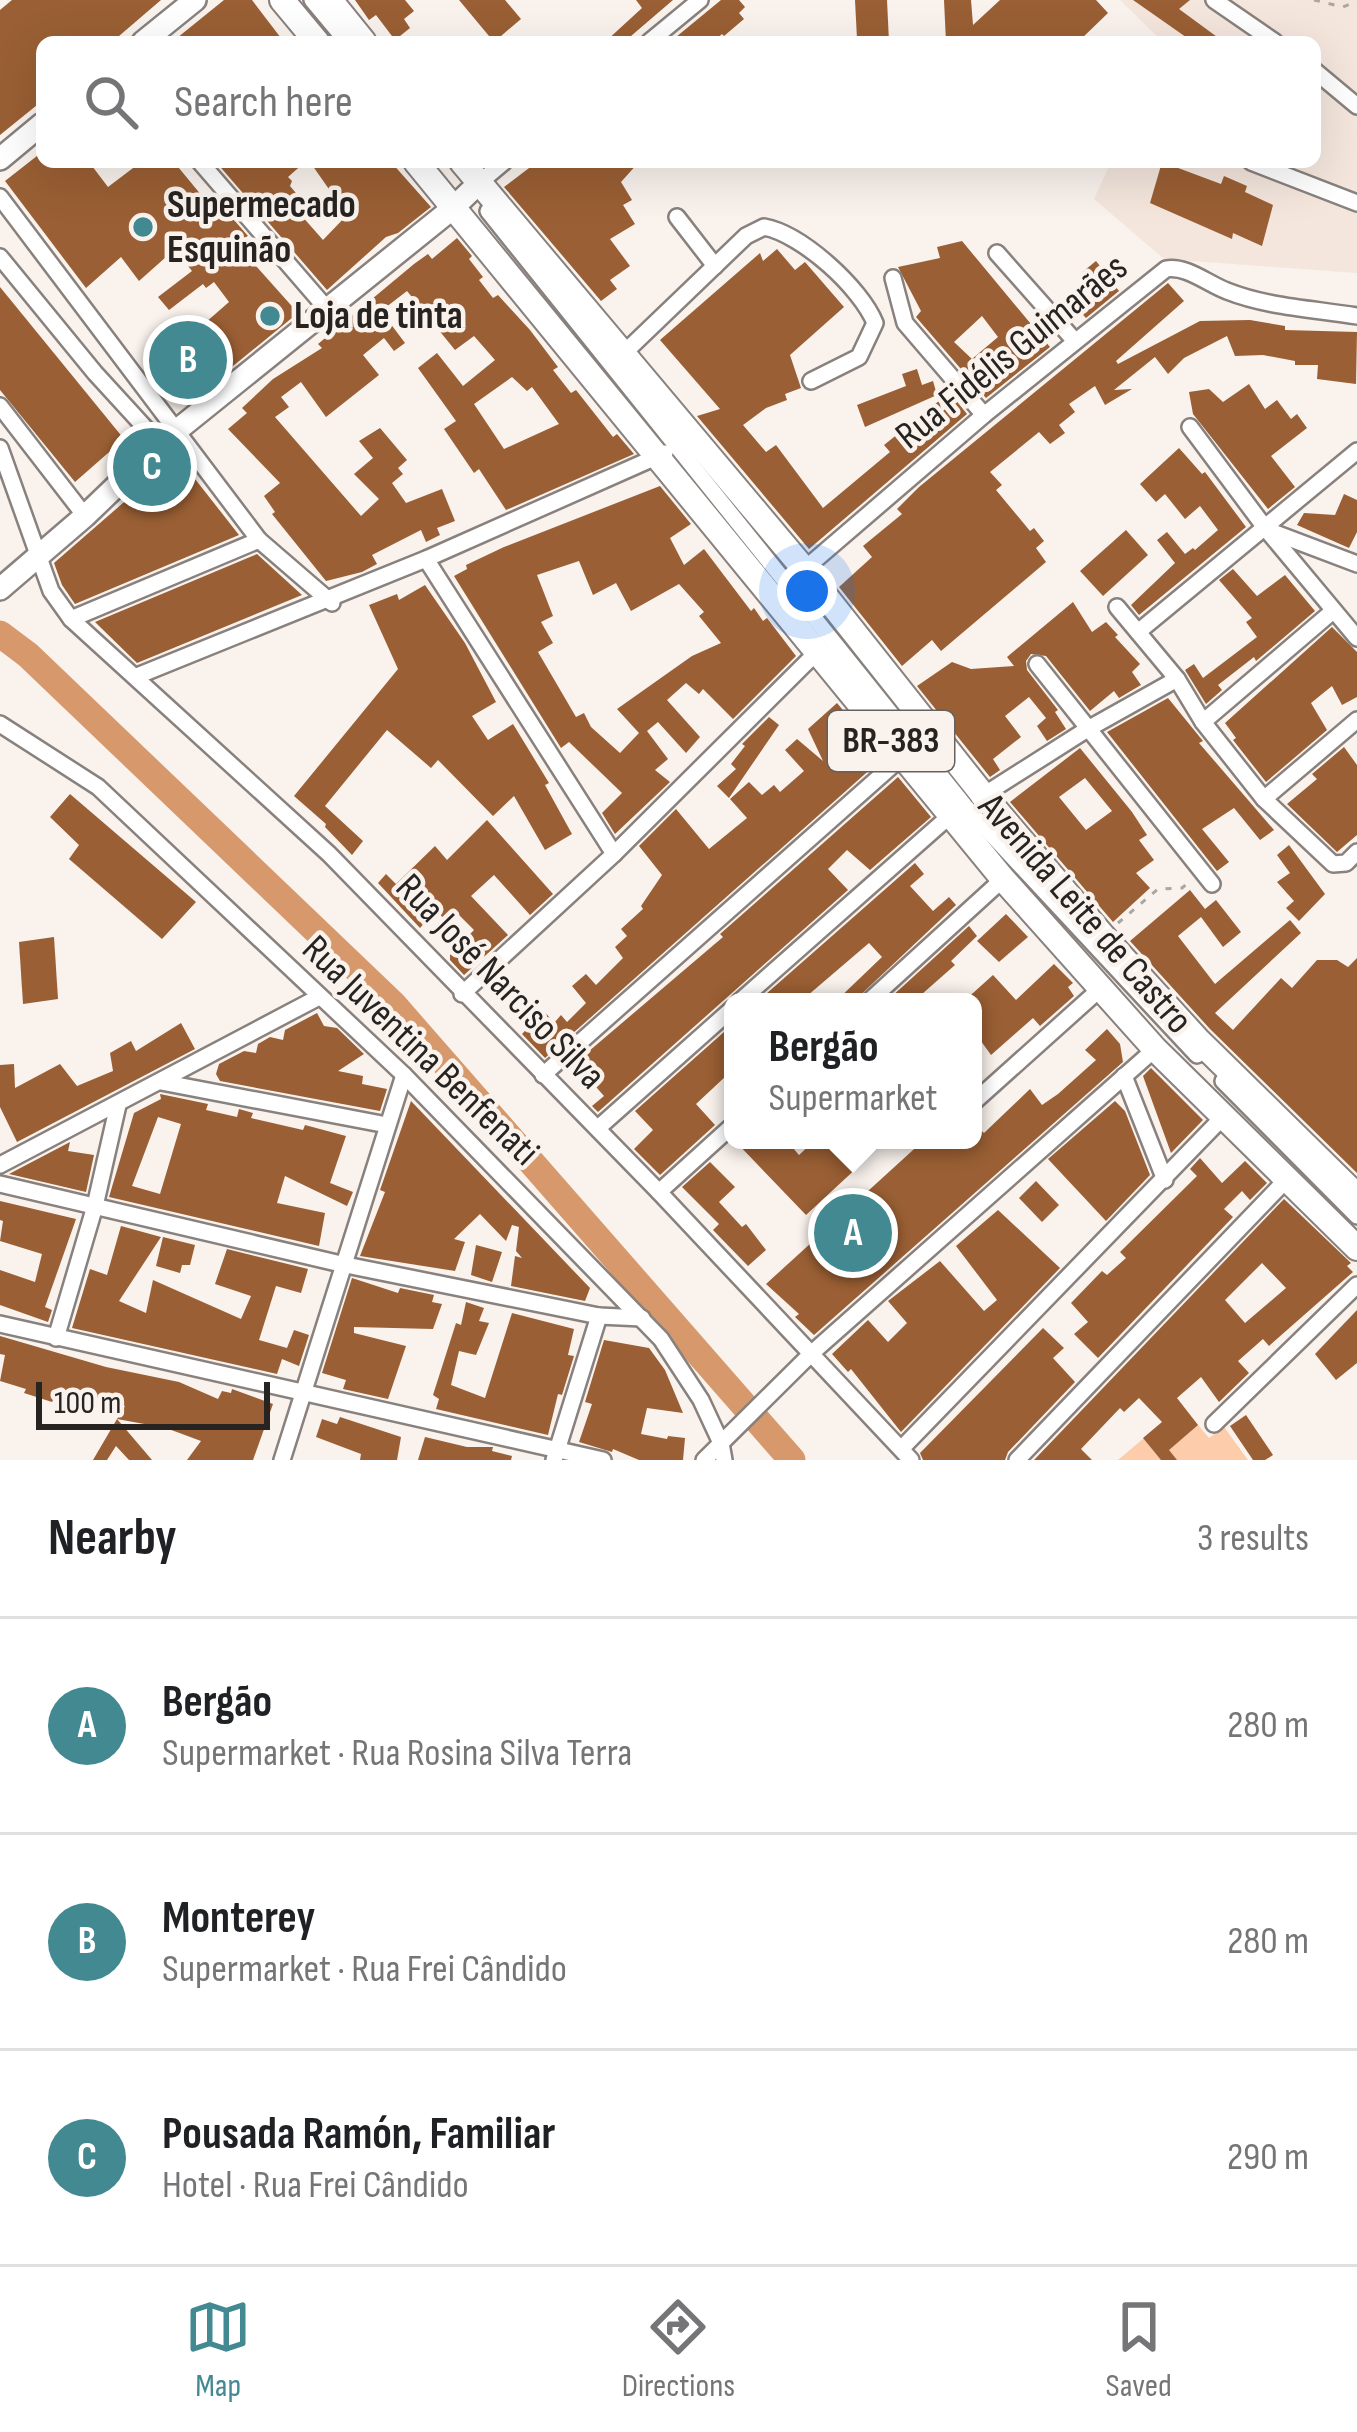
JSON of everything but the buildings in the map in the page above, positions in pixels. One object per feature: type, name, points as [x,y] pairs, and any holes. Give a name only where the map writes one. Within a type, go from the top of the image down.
[{"type":"highway","points":[[283,0],[312,36]]},
{"type":"highway","points":[[330,0],[359,36]]},
{"type":"highway","name":"Avenida Leite de Castro","points":[[426,168],[468,194],[622,355],[677,450],[788,583],[818,651],[903,756],[966,805],[1103,936],[1191,1041],[1357,1196]]},
{"type":"highway","name":"Avenida Leite de Castro","points":[[462,168],[468,194],[966,805],[1003,879],[1155,1049],[1357,1248]]},
{"type":"highway","points":[[1155,1049],[1191,1041]]},
{"type":"main road","points":[[150,36],[195,0]]},
{"type":"main road","points":[[0,159],[36,129]]},
{"type":"main road","points":[[0,589],[169,437],[468,194]]},
{"type":"street","points":[[312,0],[342,36]]},
{"type":"street","points":[[656,36],[700,0]]},
{"type":"street","points":[[1214,0],[1266,36]]},
{"type":"street","points":[[1321,76],[1357,106]]},
{"type":"street","points":[[205,168],[327,309]]},
{"type":"street","points":[[452,168],[468,194],[497,168]]},
{"type":"street","points":[[1267,168],[1357,203]]},
{"type":"street","points":[[0,197],[169,437],[259,540],[331,602]]},
{"type":"street","points":[[677,217],[715,266]]},
{"type":"street","points":[[622,355],[746,236],[772,228],[796,240],[868,306],[874,323],[859,357],[811,381]]},
{"type":"street","points":[[998,253],[1074,340]]},
{"type":"street","points":[[0,257],[94,373],[169,437]]},
{"type":"street","name":"Rua Fidélis Guimarães","points":[[788,583],[1166,268],[1175,267],[1260,302],[1357,316]]},
{"type":"street","points":[[893,278],[905,323],[984,415]]},
{"type":"street","points":[[0,406],[85,516]]},
{"type":"street","points":[[1190,427],[1266,529],[1357,638]]},
{"type":"street","name":"Rua José Narciso Silva","points":[[0,448],[51,591],[71,619],[329,854],[598,1128],[906,1454]]},
{"type":"street","points":[[141,679],[428,562],[677,450]]},
{"type":"street","points":[[1138,632],[1357,451]]},
{"type":"street","points":[[1266,529],[1357,564]]},
{"type":"street","points":[[71,619],[259,540]]},
{"type":"street","points":[[428,562],[614,854]]},
{"type":"street","points":[[1118,607],[1177,679],[1203,722],[1264,800],[1340,866],[1357,852]]},
{"type":"street","points":[[1203,722],[1334,610]]},
{"type":"street","points":[[462,994],[614,854],[818,651]]},
{"type":"street","points":[[1036,664],[1207,877]]},
{"type":"street","points":[[750,993],[966,805],[1177,679]]},
{"type":"street","points":[[1264,800],[1357,720]]},
{"type":"street","name":"Rua Juventina Benfenati","points":[[0,724],[98,787],[404,1075],[643,1318],[688,1378],[722,1452]]},
{"type":"street","points":[[0,738],[31,743]]},
{"type":"street","points":[[543,1076],[903,756]]},
{"type":"street","points":[[966,805],[1357,1216]]},
{"type":"street","points":[[878,993],[1003,879]]},
{"type":"street","points":[[982,1095],[1100,989]]},
{"type":"street","points":[[0,1165],[319,997]]},
{"type":"street","points":[[598,1128],[724,1016]]},
{"type":"street","points":[[704,1460],[722,1452],[739,1425],[813,1352],[1155,1049]]},
{"type":"street","points":[[282,1460],[404,1075]]},
{"type":"street","points":[[1124,1076],[1165,1180]]},
{"type":"street","points":[[161,1082],[387,1125]]},
{"type":"street","points":[[56,1338],[95,1206],[118,1105]]},
{"type":"street","points":[[906,1454],[1223,1117]]},
{"type":"street","points":[[659,1192],[724,1133]]},
{"type":"street","points":[[1017,1460],[1287,1179]]},
{"type":"street","points":[[0,1184],[341,1264],[599,1316],[643,1318]]},
{"type":"street","points":[[1214,1424],[1357,1285]]},
{"type":"street","points":[[556,1455],[599,1316]]},
{"type":"street","points":[[0,1324],[304,1390],[556,1455],[603,1460]]},
{"type":"path","points":[[1314,0],[1343,7],[1357,1]]},
{"type":"path","points":[[1103,936],[1151,894],[1207,877]]},
{"type":"shaded area","points":[[1120,0],[1357,0],[1357,273],[1164,259],[1094,199],[1108,168],[1321,168],[1321,36],[1157,36]]},
{"type":"shaded area","points":[[1182,1406],[1209,1438],[1224,1427],[1248,1460],[1118,1460]]},
{"type":"waterway","points":[[0,634],[28,655],[393,1004],[792,1460]]},
{"type":"waterway","points":[[0,648],[28,655]]},
{"type":"place","name":"Supermecado Esquinão","points":[[143,227]]},
{"type":"place","name":"Loja de tinta","points":[[270,316]]},
{"type":"place","name":"Monterey","points":[[188,360]]},
{"type":"place","name":"Pousada Ramón, Familiar","points":[[152,467]]},
{"type":"place","name":"Bergão","points":[[853,1233]]}]
